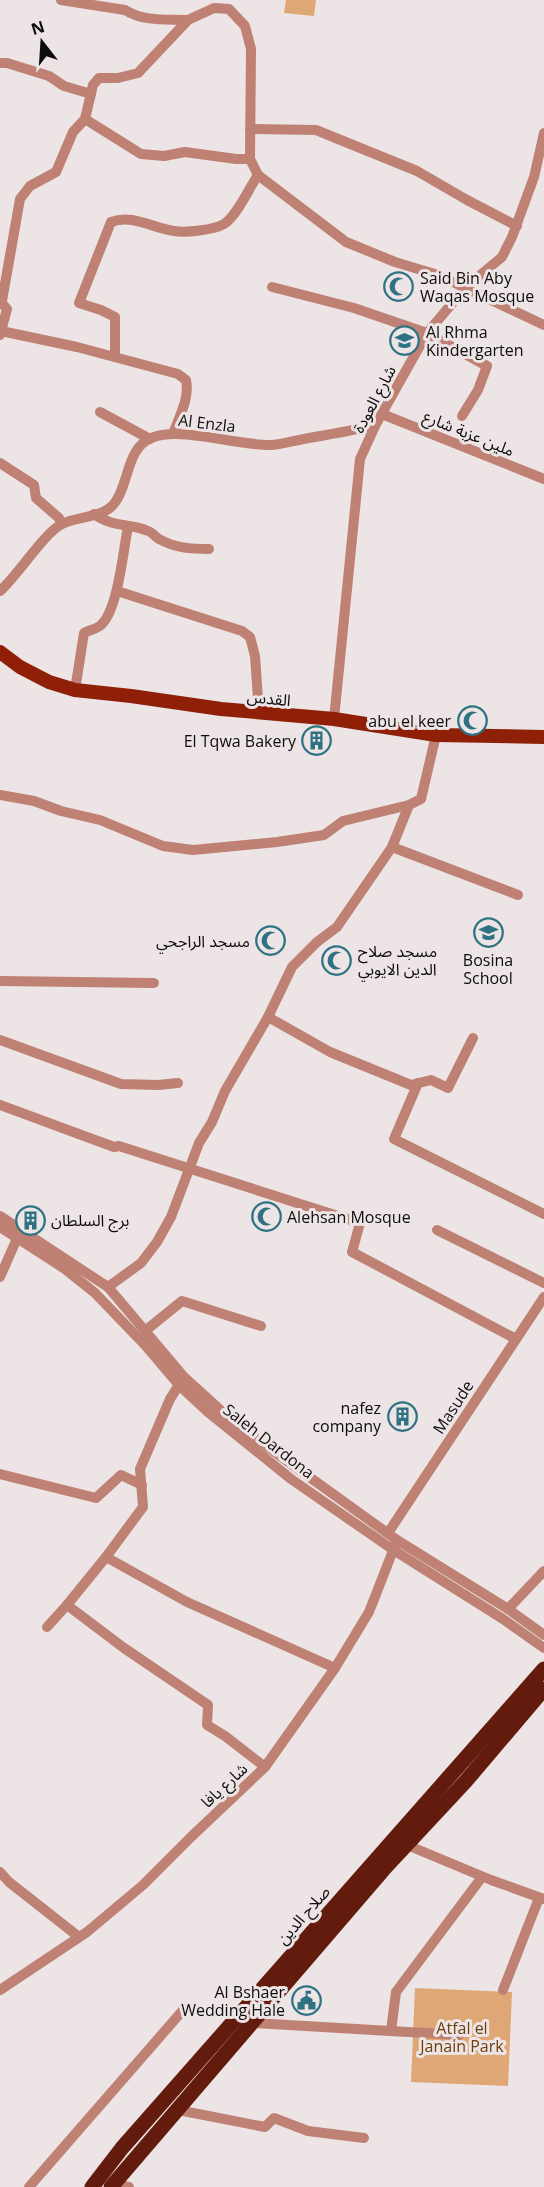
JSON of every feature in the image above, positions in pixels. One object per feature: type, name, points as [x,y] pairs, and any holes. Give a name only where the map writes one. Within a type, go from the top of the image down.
[{"type":"highway","name":"صلاح الدين","points":[[92,2187],[122,2148],[544,1669]]},
{"type":"highway","name":"صلاح الدين","points":[[118,2186],[178,2109],[383,1870],[465,1782],[544,1689]]},
{"type":"main road","name":"القدس","points":[[0,652],[48,682],[75,690],[259,713],[334,719],[436,735],[544,737]]},
{"type":"main road","points":[[194,2066],[207,2076]]},
{"type":"street","points":[[61,0],[91,2],[125,10],[149,19],[188,20]]},
{"type":"street","points":[[173,434],[185,402],[188,387],[186,380],[178,374],[115,357],[0,333],[7,309],[1,301],[20,199],[30,186],[56,172],[73,132],[85,119],[93,85],[99,78],[118,78],[138,73],[188,20],[212,4],[229,9],[245,26],[251,49],[250,159],[258,175],[346,242],[466,286],[544,325]]},
{"type":"street","points":[[0,63],[49,76],[64,86],[91,94]]},
{"type":"street","points":[[85,119],[141,154],[164,156],[185,152],[250,159]]},
{"type":"street","points":[[250,129],[316,130],[417,171],[517,226]]},
{"type":"street","name":"شارع العودة","points":[[334,719],[360,459],[379,419],[427,333],[466,286],[502,257],[539,176],[544,133]]},
{"type":"street","points":[[115,357],[115,317],[79,303],[111,222],[121,219],[141,221],[175,231],[210,229],[224,224],[235,213],[258,175]]},
{"type":"street","points":[[272,287],[354,308],[427,333],[487,366],[478,390],[462,416]]},
{"type":"street","points":[[0,591],[12,580],[40,544],[61,524],[112,507],[120,494],[136,452],[150,439],[100,412]]},
{"type":"street","name":"Al Enzla","points":[[150,439],[173,434],[273,445],[356,430],[379,419]]},
{"type":"street","name":"ملين عزبة شارع","points":[[379,419],[544,479]]},
{"type":"street","points":[[0,463],[34,485],[36,498],[59,518],[61,524]]},
{"type":"street","points":[[94,514],[104,521],[149,531],[157,538],[176,546],[209,549]]},
{"type":"street","points":[[75,690],[84,633],[101,626],[111,611],[117,591],[128,527]]},
{"type":"street","points":[[117,591],[242,631],[250,637],[255,656],[259,713]]},
{"type":"street","points":[[0,795],[34,801],[61,811],[100,820],[163,846],[193,850],[277,842],[324,835],[343,821],[409,805],[421,799],[436,735]]},
{"type":"street","points":[[108,1287],[141,1263],[157,1242],[171,1216],[188,1168],[225,1091],[268,1017],[292,967],[317,942],[337,927],[392,847],[409,805]]},
{"type":"street","points":[[392,847],[518,895]]},
{"type":"street","points":[[0,981],[154,983]]},
{"type":"street","points":[[268,1017],[330,1052],[411,1085],[431,1080],[448,1088],[473,1038]]},
{"type":"street","points":[[0,1040],[121,1084],[178,1083]]},
{"type":"street","points":[[418,1083],[394,1139],[544,1214]]},
{"type":"street","points":[[0,1105],[114,1147],[119,1146],[360,1223],[352,1252],[516,1339]]},
{"type":"street","name":"Saleh Dardona","points":[[0,1216],[18,1235],[95,1293],[182,1381],[215,1418],[291,1479],[508,1609],[544,1635]]},
{"type":"street","name":"Saleh Dardona","points":[[0,1227],[108,1287],[145,1331],[182,1381],[392,1541],[544,1648]]},
{"type":"street","points":[[437,1230],[544,1284]]},
{"type":"street","points":[[0,1277],[18,1235]]},
{"type":"street","name":"Masude","points":[[392,1541],[544,1297]]},
{"type":"street","points":[[145,1331],[182,1301],[261,1326]]},
{"type":"street","points":[[47,1627],[106,1557],[143,1507],[140,1469],[170,1400],[182,1381]]},
{"type":"street","points":[[0,1474],[96,1498],[120,1475],[142,1485]]},
{"type":"street","name":"شارع يافا","points":[[0,1990],[79,1937],[143,1885],[265,1767],[335,1668],[369,1612],[392,1541]]},
{"type":"street","points":[[106,1557],[187,1602],[335,1668]]},
{"type":"street","points":[[508,1609],[544,1571]]},
{"type":"street","points":[[67,1605],[208,1705],[207,1725],[265,1767]]},
{"type":"street","points":[[407,1845],[482,1877],[541,1898],[504,1990]]},
{"type":"street","points":[[0,1872],[9,1882],[79,1937]]},
{"type":"street","points":[[392,2031],[396,1992],[482,1877]]},
{"type":"street","points":[[28,2187],[184,2009]]},
{"type":"street","points":[[253,2023],[459,2036]]},
{"type":"street","points":[[178,2109],[265,2127],[274,2118],[308,2131],[364,2138]]},
{"type":"green space","points":[[286,0],[316,0],[314,16],[284,13]]},
{"type":"green space","name":"Atfal el Janain Park","points":[[415,1988],[512,1992],[508,2086],[411,2082]]},
{"type":"place","name":"Said Bin Aby Waqas Mosque","points":[[399,287]]},
{"type":"place","name":"Al Rhma Kindergarten","points":[[405,341]]},
{"type":"place","name":"abu el keer","points":[[472,721]]},
{"type":"place","name":"El Tqwa Bakery","points":[[317,741]]},
{"type":"place","name":"Bosina School","points":[[488,932]]},
{"type":"place","name":"مسجد الراجحي","points":[[271,941]]},
{"type":"place","name":"مسجد صلاح الدين الايوبي","points":[[337,960]]},
{"type":"place","name":"Alehsan Mosque","points":[[266,1217]]},
{"type":"place","name":"برج السلطان","points":[[30,1220]]},
{"type":"place","name":"nafez company","points":[[402,1417]]},
{"type":"place","name":"Al Bshaer Wedding Hale","points":[[306,2001]]}]
